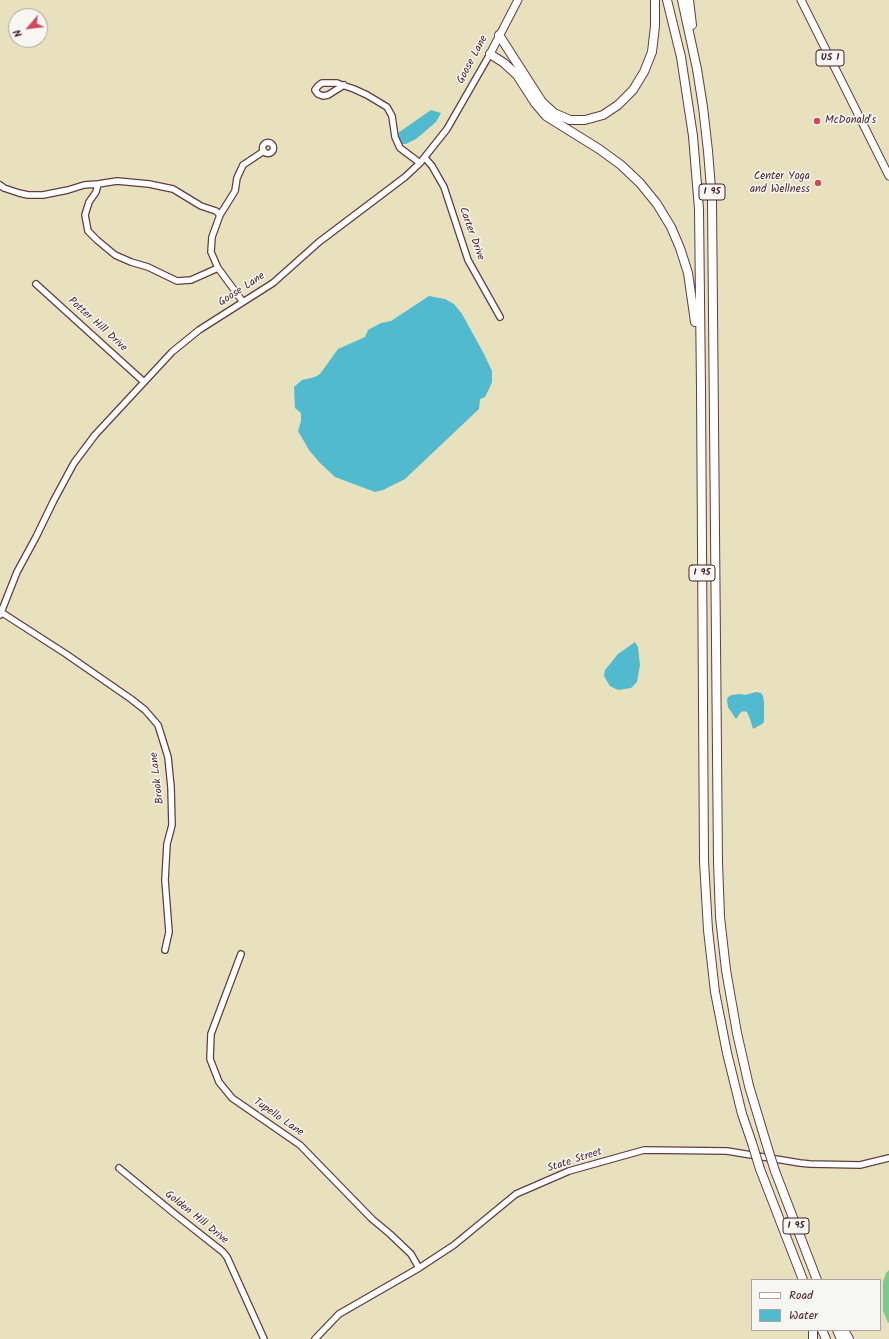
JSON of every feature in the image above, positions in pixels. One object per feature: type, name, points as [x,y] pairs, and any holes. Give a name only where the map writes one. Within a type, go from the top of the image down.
[{"type":"highway","points":[[499,35],[542,102],[554,113],[564,118],[570,120],[585,120],[603,115],[618,105],[633,90],[644,72],[652,52],[655,26],[655,0]]},
{"type":"highway","name":"I 95","points":[[667,0],[681,57],[693,136],[699,209],[704,861],[708,930],[714,992],[742,1114],[760,1169],[801,1279]]},
{"type":"highway","name":"I 95","points":[[682,0],[697,69],[708,151],[712,201],[720,917],[726,970],[737,1033],[749,1086],[775,1171],[819,1279]]},
{"type":"highway","points":[[690,0],[697,69]]},
{"type":"highway","points":[[490,54],[504,63],[517,75],[535,103],[546,116],[599,149],[621,165],[640,183],[657,204],[671,227],[688,273],[694,309],[701,389]]},
{"type":"main road","name":"Goose Lane","points":[[490,54],[518,0]]},
{"type":"main road","name":"US 1","points":[[801,0],[889,176]]},
{"type":"street","name":"Goose Lane","points":[[1,614],[17,572],[74,463],[95,435],[172,352],[199,330],[273,283],[324,238],[405,177],[420,163],[447,129],[490,54]]},
{"type":"street","points":[[344,85],[367,95],[388,107],[392,116],[395,138],[400,148],[420,163]]},
{"type":"street","points":[[243,302],[218,268],[211,252],[212,236],[220,215],[235,191],[237,178],[243,165],[264,151]]},
{"type":"street","name":"Carter Drive","points":[[425,158],[432,166],[444,187],[468,260],[500,318]]},
{"type":"street","points":[[0,185],[4,188],[24,194],[43,195],[84,185],[117,181],[130,182],[173,189],[200,206],[216,211],[220,215]]},
{"type":"street","points":[[98,184],[96,192],[89,202],[85,216],[86,222],[88,230],[97,240],[115,255],[148,267],[177,281],[191,280],[218,268]]},
{"type":"street","name":"Potter Hill Drive","points":[[36,284],[144,382]]},
{"type":"street","name":"Brook Lane","points":[[1,614],[66,654],[118,690],[145,710],[158,725],[168,757],[171,787],[172,825],[167,844],[165,880],[169,932],[165,950]]},
{"type":"street","name":"Tupello Lane","points":[[241,954],[211,1034],[210,1059],[219,1082],[232,1098],[300,1145],[372,1219],[411,1254],[419,1268]]},
{"type":"street","name":"State Street","points":[[315,1339],[339,1314],[419,1268],[454,1245],[516,1194],[569,1171],[644,1150],[727,1151],[800,1163],[848,1165],[860,1165],[889,1158]]},
{"type":"street","name":"Golden Hill Drive","points":[[119,1168],[223,1252],[227,1257],[264,1339]]},
{"type":"green space","points":[[889,1270],[888,1323],[883,1311],[883,1282],[886,1273]]},
{"type":"water","points":[[431,110],[441,113],[436,122],[416,139],[406,144],[401,144],[398,133]]},
{"type":"water","points":[[429,296],[445,299],[454,304],[462,314],[492,371],[492,382],[485,397],[480,399],[479,409],[405,479],[383,490],[375,492],[335,477],[309,450],[298,431],[301,421],[301,413],[295,408],[294,387],[302,380],[315,377],[320,374],[338,349],[365,337],[368,330],[381,323],[391,321]]},
{"type":"water","points":[[635,642],[638,647],[640,665],[637,682],[631,688],[618,690],[610,686],[604,676],[605,670],[618,654]]},
{"type":"water","points":[[756,692],[761,693],[763,696],[764,722],[753,729],[747,712],[741,712],[736,719],[728,707],[727,700],[728,697],[732,695],[745,695]]},
{"type":"place","name":"McDonald's","points":[[817,121]]},
{"type":"place","name":"Center Yoga and Wellness","points":[[818,183]]}]
